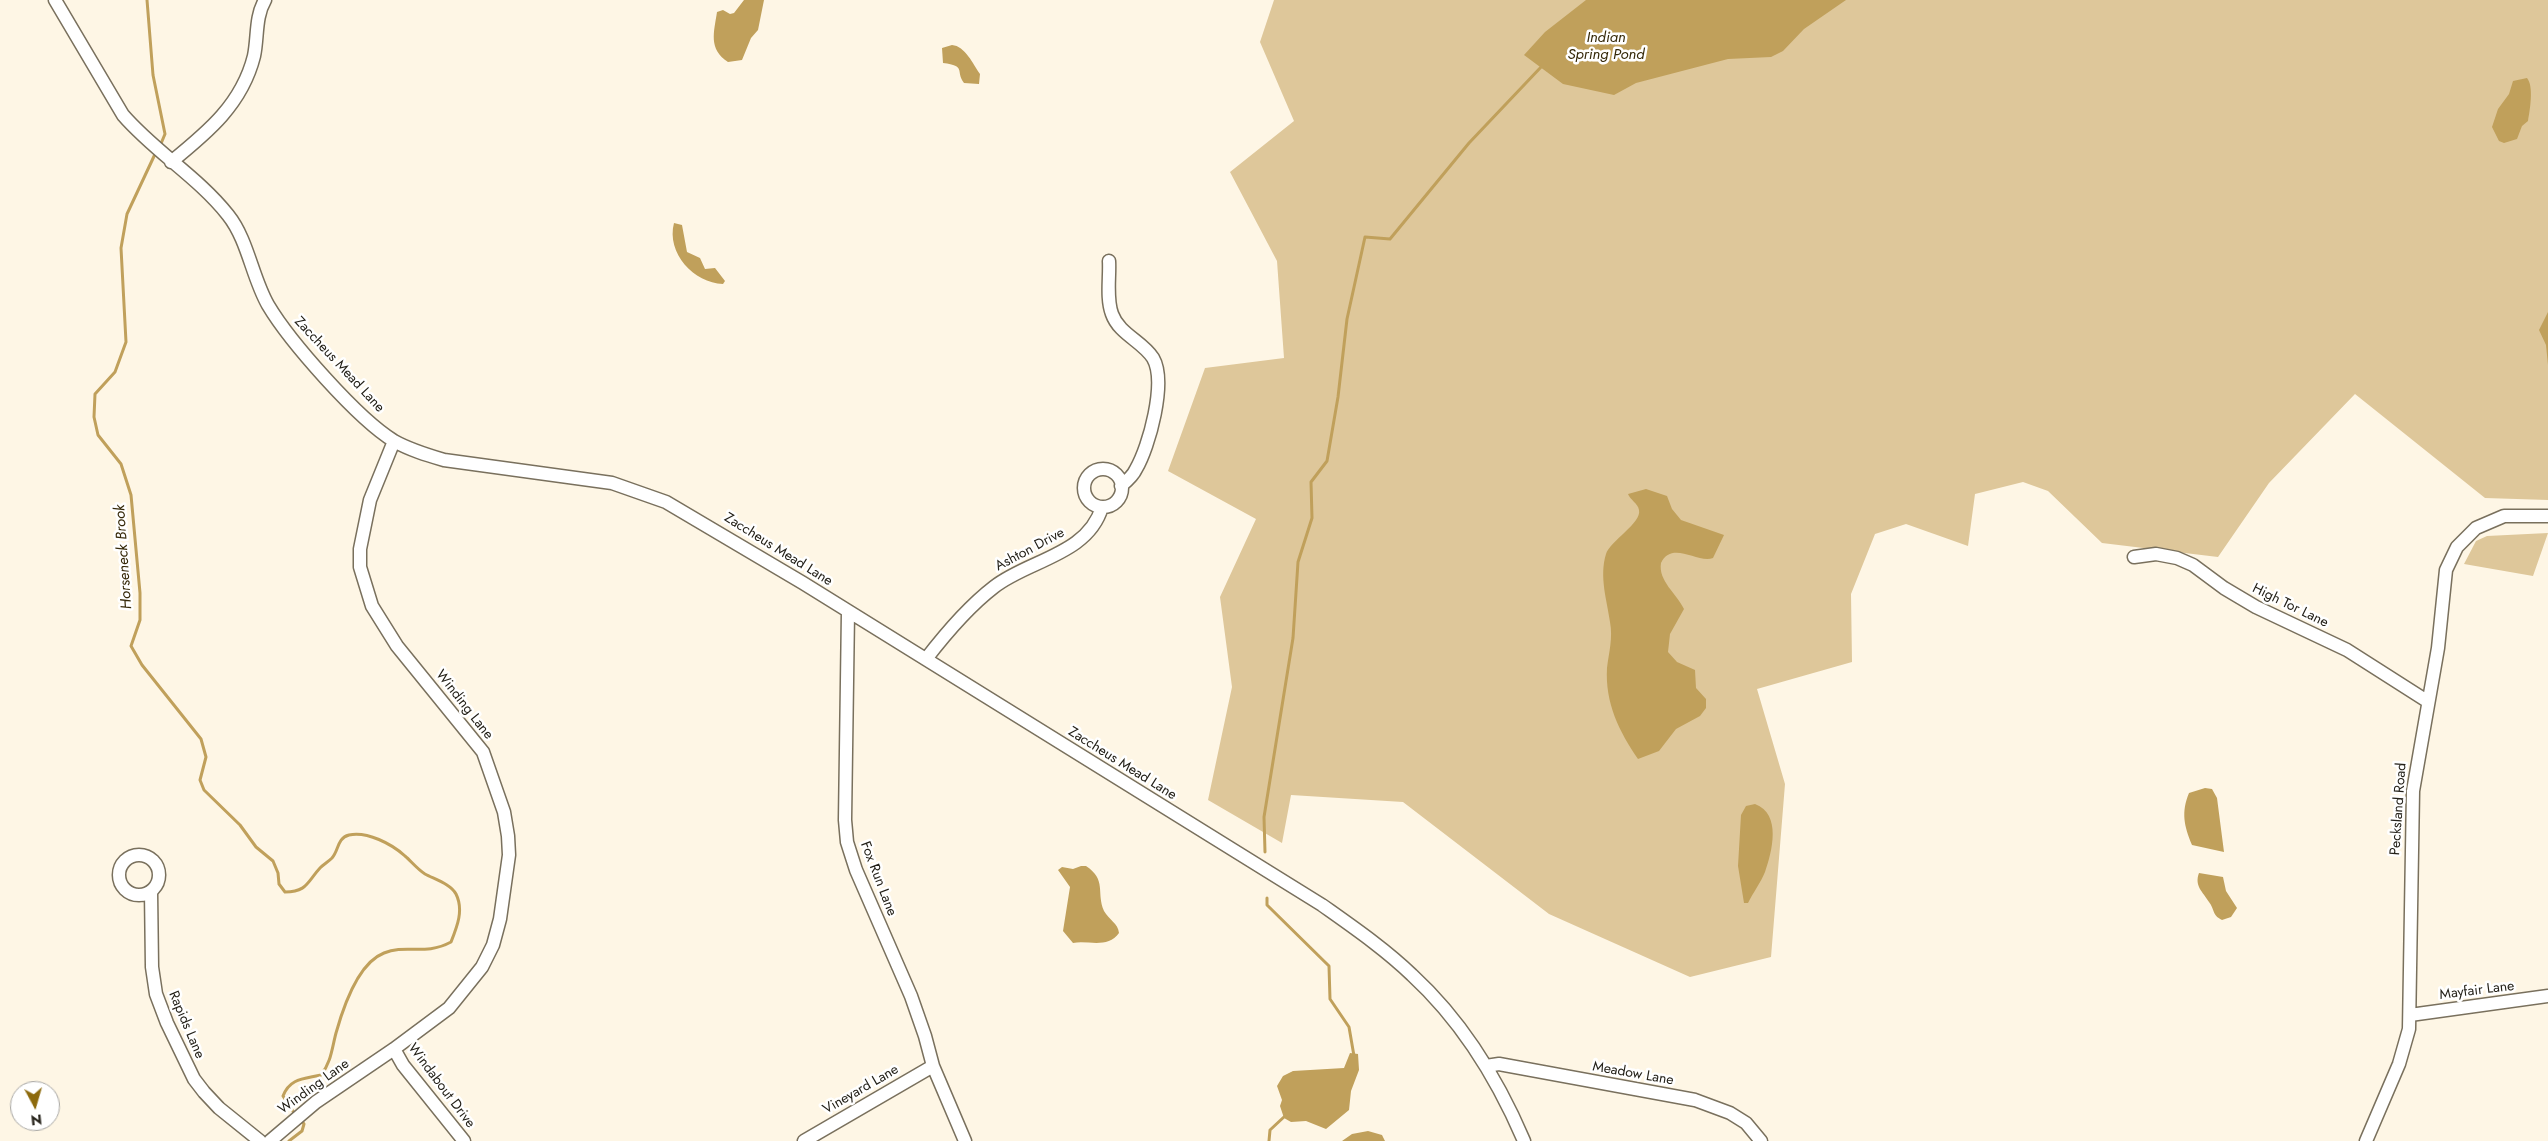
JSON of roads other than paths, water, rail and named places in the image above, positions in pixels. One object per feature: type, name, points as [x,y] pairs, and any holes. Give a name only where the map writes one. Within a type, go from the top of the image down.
[{"type":"street","name":"Zaccheus Mead Lane","points":[[55,0],[91,58],[108,92],[124,115],[168,159],[207,192],[228,216],[237,230],[268,305],[284,329],[349,403],[394,441],[423,454],[444,460],[580,477],[640,491],[702,522],[1322,905],[1367,937],[1413,975],[1454,1021],[1486,1066],[1524,1141]]},
{"type":"street","points":[[168,159],[229,109],[242,91],[253,60],[257,21],[265,0]]},
{"type":"street","name":"Ashton Drive","points":[[926,660],[947,632],[994,586],[1076,542],[1095,525],[1102,508],[1114,504],[1119,499],[1121,486],[1137,468],[1148,440],[1156,408],[1157,372],[1153,358],[1118,326],[1112,314],[1109,261]]},
{"type":"street","name":"Winding Lane","points":[[270,1141],[307,1109],[394,1049],[449,1008],[482,966],[493,945],[500,919],[510,856],[504,812],[483,752],[397,646],[372,606],[360,567],[360,549],[370,500],[394,441]]},
{"type":"street","points":[[1102,508],[1086,499],[1083,484],[1092,471],[1107,469],[1118,476],[1121,486]]},
{"type":"street","name":"Pecksland Road","points":[[2366,1141],[2399,1064],[2409,1030],[2413,790],[2438,648],[2446,570],[2457,547],[2476,528],[2489,521],[2520,514],[2548,516]]},
{"type":"street","name":"High Tor Lane","points":[[2134,557],[2156,554],[2177,558],[2193,565],[2224,588],[2256,607],[2347,650],[2428,701]]},
{"type":"street","name":"Fox Run Lane","points":[[848,612],[845,820],[848,842],[856,870],[915,1004],[933,1066],[965,1141]]},
{"type":"street","name":"Rapids Lane","points":[[151,891],[152,967],[156,994],[167,1023],[194,1079],[204,1092],[219,1108],[260,1141]]},
{"type":"street","name":"Mayfair Lane","points":[[2410,1015],[2548,996]]},
{"type":"street","name":"Windabout Drive","points":[[394,1049],[403,1065],[464,1141]]},
{"type":"street","name":"Meadow Lane","points":[[1486,1066],[1499,1064],[1695,1100],[1730,1113],[1746,1123],[1762,1141]]},
{"type":"street","name":"Vineyard Lane","points":[[804,1141],[933,1066]]},
{"type":"water","points":[[744,0],[764,0],[758,30],[751,38],[742,60],[728,62],[717,52],[715,46],[714,33],[717,12],[723,10],[730,14],[734,13]]},
{"type":"water","name":"Indian Spring Pond","points":[[1586,0],[1846,0],[1804,29],[1783,51],[1771,57],[1728,59],[1636,83],[1614,95],[1563,84],[1524,55],[1545,32]]},
{"type":"water","points":[[952,45],[965,52],[980,74],[979,84],[964,83],[958,67],[943,63],[942,48]]},
{"type":"water","points":[[2527,78],[2531,92],[2528,121],[2522,126],[2517,139],[2504,143],[2499,141],[2492,127],[2498,109],[2509,94],[2513,81]]},
{"type":"water","points":[[674,223],[682,225],[687,252],[700,258],[705,269],[715,268],[725,281],[723,284],[702,278],[685,264],[678,255],[674,245]]},
{"type":"water","points":[[2548,312],[2548,365],[2546,345],[2539,330]]},
{"type":"water","points":[[1646,489],[1667,496],[1672,509],[1681,520],[1724,535],[1713,558],[1707,559],[1672,553],[1666,556],[1661,563],[1662,576],[1665,582],[1684,609],[1670,634],[1668,652],[1677,662],[1695,670],[1696,688],[1706,699],[1706,708],[1700,716],[1676,729],[1659,751],[1638,759],[1619,727],[1608,693],[1607,668],[1611,634],[1603,571],[1606,554],[1609,549],[1636,521],[1639,515],[1636,503],[1628,494]]},
{"type":"water","points":[[2205,788],[2212,789],[2217,798],[2224,852],[2192,845],[2187,832],[2184,813],[2189,793]]},
{"type":"water","points":[[1755,804],[1769,816],[1773,834],[1772,844],[1768,864],[1763,876],[1748,903],[1744,903],[1738,866],[1741,815],[1746,806]]},
{"type":"water","points":[[1086,866],[1097,876],[1104,911],[1118,930],[1119,933],[1109,941],[1073,943],[1063,931],[1070,887],[1058,870],[1062,867],[1073,869]]},
{"type":"water","points":[[2199,873],[2223,877],[2226,891],[2237,908],[2231,917],[2222,920],[2215,914],[2198,885]]},
{"type":"water","points":[[1350,1053],[1358,1054],[1359,1070],[1351,1091],[1349,1110],[1326,1129],[1306,1121],[1291,1122],[1284,1118],[1280,1106],[1282,1100],[1277,1086],[1283,1076],[1293,1071],[1344,1068]]},
{"type":"water","points":[[1368,1131],[1382,1135],[1385,1141],[1342,1141],[1352,1134]]},
{"type":"waterway","name":"Horseneck Brook","points":[[147,0],[153,75],[165,134],[160,146]]},
{"type":"waterway","points":[[1265,852],[1264,817],[1293,638],[1298,562],[1312,518],[1311,482],[1327,461],[1338,397],[1347,319],[1365,237],[1390,239],[1469,143],[1542,66]]},
{"type":"waterway","name":"Horseneck Brook","points":[[156,152],[127,214],[121,248],[126,342],[115,372],[95,394],[94,417],[98,435],[121,464],[131,495],[140,593],[140,620],[131,646],[142,665],[201,739],[206,757],[200,780],[204,790],[240,825],[256,847],[273,861],[278,873],[279,884],[285,892],[292,892],[306,885],[320,868],[332,858],[340,841],[349,835],[356,834],[371,837],[393,847],[422,872],[450,887],[456,894],[460,912],[451,942],[433,948],[400,949],[384,953],[367,966],[359,976],[347,999],[329,1060],[321,1075],[294,1082],[283,1096],[296,1116]]},
{"type":"waterway","points":[[1267,898],[1267,905],[1329,966],[1330,999],[1349,1027],[1354,1056]]},
{"type":"waterway","points":[[1269,1141],[1270,1130],[1285,1116]]},
{"type":"waterway","name":"Horseneck Brook","points":[[289,1141],[302,1131],[304,1124],[301,1120]]}]
